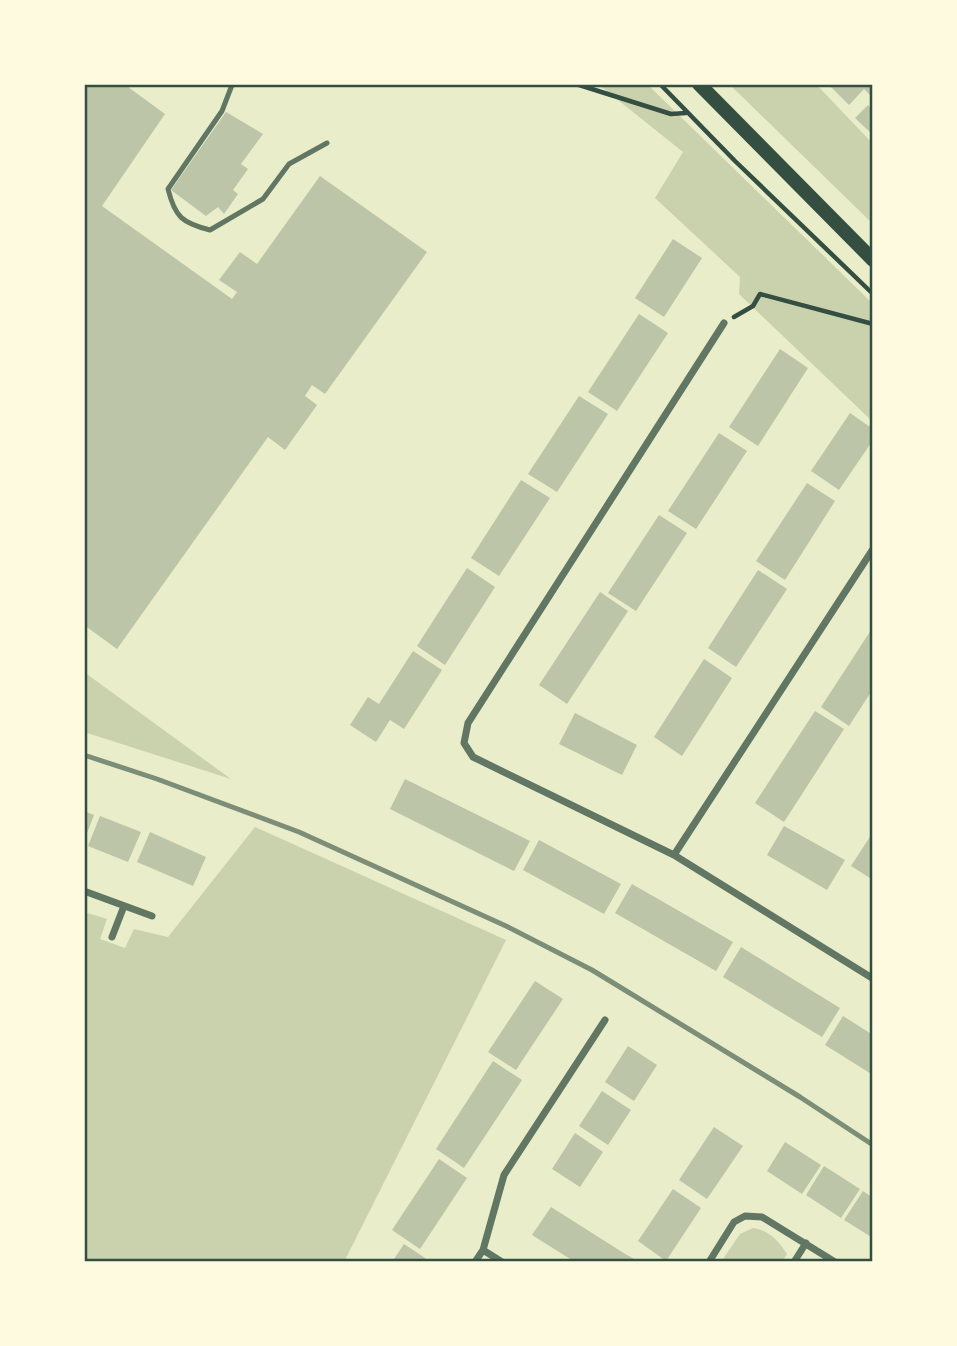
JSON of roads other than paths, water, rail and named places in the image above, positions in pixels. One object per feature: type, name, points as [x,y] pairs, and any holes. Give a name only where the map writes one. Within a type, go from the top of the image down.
[{"type":"main road","points":[[699,84],[873,260]]},
{"type":"street","points":[[724,323],[468,723],[464,743],[473,757],[674,855],[873,978]]},
{"type":"street","points":[[674,855],[873,549]]},
{"type":"street","points":[[84,891],[152,916]]},
{"type":"street","points":[[112,937],[124,906]]},
{"type":"street","points":[[475,1262],[483,1250],[503,1175],[606,1020]]},
{"type":"street","points":[[709,1262],[734,1222],[745,1216],[762,1217],[835,1262]]},
{"type":"street","points":[[794,1262],[806,1243]]},
{"type":"street","points":[[483,1250],[502,1262]]},
{"type":"lane","points":[[232,85],[222,111],[168,189],[175,210],[189,225],[210,230],[263,200],[289,164],[327,143]]},
{"type":"railway","points":[[84,755],[299,832],[506,926],[592,970],[800,1097],[873,1145]]}]
